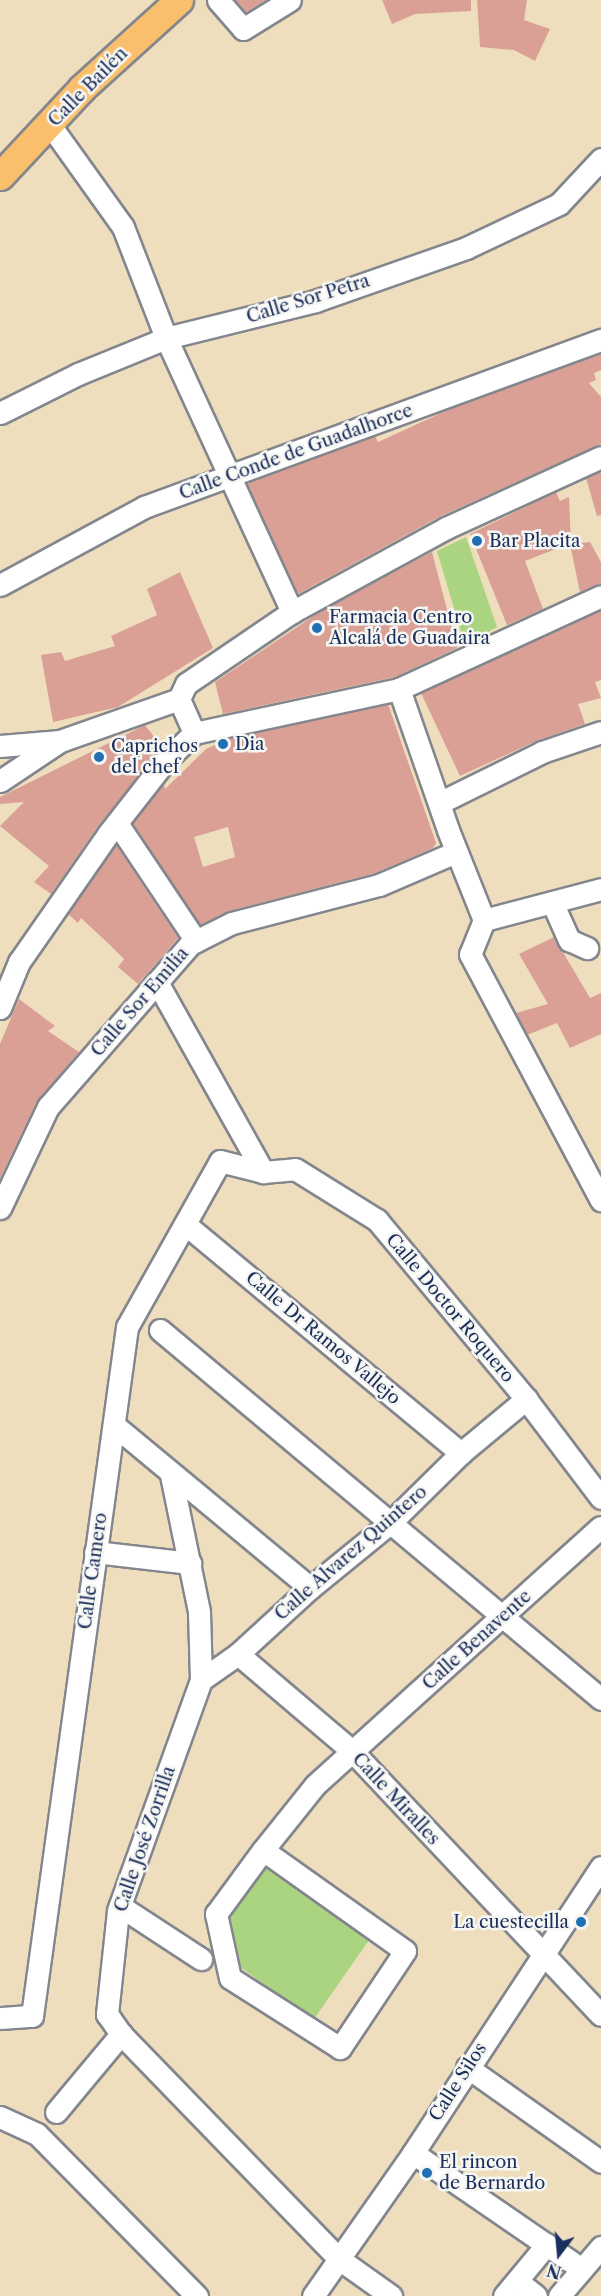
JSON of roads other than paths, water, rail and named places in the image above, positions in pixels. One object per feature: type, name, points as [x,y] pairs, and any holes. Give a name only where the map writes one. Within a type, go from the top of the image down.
[{"type":"main road","name":"Calle Bailén","points":[[0,176],[50,125],[82,88],[179,0]]},
{"type":"street","points":[[218,0],[243,29],[290,0]]},
{"type":"street","points":[[50,125],[123,227],[166,338],[231,475],[292,612]]},
{"type":"street","name":"Calle Sor Petra","points":[[0,413],[78,374],[166,338],[315,301],[466,248],[559,204],[601,159]]},
{"type":"street","name":"Calle Conde de Guadalhorce","points":[[0,585],[144,507],[601,340]]},
{"type":"street","points":[[0,781],[60,741],[179,699],[186,684],[292,612],[446,528],[601,457]]},
{"type":"street","points":[[0,1008],[19,962],[117,823],[170,756],[194,733],[399,689],[601,596]]},
{"type":"street","points":[[399,689],[456,852],[484,920],[470,954],[601,1200]]},
{"type":"street","points":[[179,699],[194,733]]},
{"type":"street","points":[[439,803],[542,753],[601,732]]},
{"type":"street","points":[[0,746],[60,741]]},
{"type":"street","points":[[117,823],[196,941]]},
{"type":"street","name":"Calle Sor Emilia","points":[[0,1208],[48,1107],[157,982],[196,941],[232,923],[379,885],[456,852]]},
{"type":"street","points":[[484,920],[557,911],[601,889]]},
{"type":"street","points":[[557,911],[569,940],[586,941]]},
{"type":"street","points":[[157,982],[262,1172]]},
{"type":"street","name":"Calle Camero","points":[[0,2018],[32,2016],[127,1327],[220,1161],[262,1172]]},
{"type":"street","name":"Calle Doctor Roquero","points":[[262,1172],[295,1169],[376,1220],[526,1399],[601,1498]]},
{"type":"street","name":"Calle Dr Ramos Vallejo","points":[[185,1224],[461,1453]]},
{"type":"street","points":[[160,1330],[391,1522],[502,1619],[601,1699]]},
{"type":"street","name":"Calle Alvarez Quintero","points":[[201,1680],[238,1654],[310,1588],[391,1522],[461,1453],[526,1399]]},
{"type":"street","points":[[114,1425],[171,1475],[310,1588]]},
{"type":"street","points":[[171,1475],[199,1612],[201,1680]]},
{"type":"street","name":"Calle Benavente","points":[[263,1850],[405,1951],[340,2048],[230,1978],[216,1914],[263,1850],[315,1785],[502,1619],[601,1527]]},
{"type":"street","points":[[95,1552],[190,1563]]},
{"type":"street","name":"Calle Miralles","points":[[238,1654],[353,1752],[601,2015]]},
{"type":"street","name":"Calle José Zorrilla","points":[[201,1680],[120,1906],[107,2014],[120,2034],[339,2259],[391,2296]]},
{"type":"street","name":"Calle Silos","points":[[313,2296],[414,2152],[467,2067],[601,1868]]},
{"type":"street","points":[[120,1906],[201,1959]]},
{"type":"street","points":[[56,2112],[120,2034]]},
{"type":"street","points":[[467,2067],[601,2162]]},
{"type":"street","points":[[0,2117],[37,2134],[197,2296]]},
{"type":"street","points":[[414,2152],[582,2269]]},
{"type":"street","points":[[536,2296],[510,2288],[547,2244]]},
{"type":"street","points":[[559,2296],[601,2247]]},
{"type":"place","name":"Bar Placita","points":[[477,541]]},
{"type":"place","name":"Farmacia Centro Alcalá de Guadaira","points":[[317,628]]},
{"type":"place","name":"Dia","points":[[223,744]]},
{"type":"place","name":"Caprichos del chef","points":[[99,757]]},
{"type":"place","name":"La cuestecilla","points":[[581,1922]]},
{"type":"place","name":"El rincon de Bernardo","points":[[427,2173]]}]
